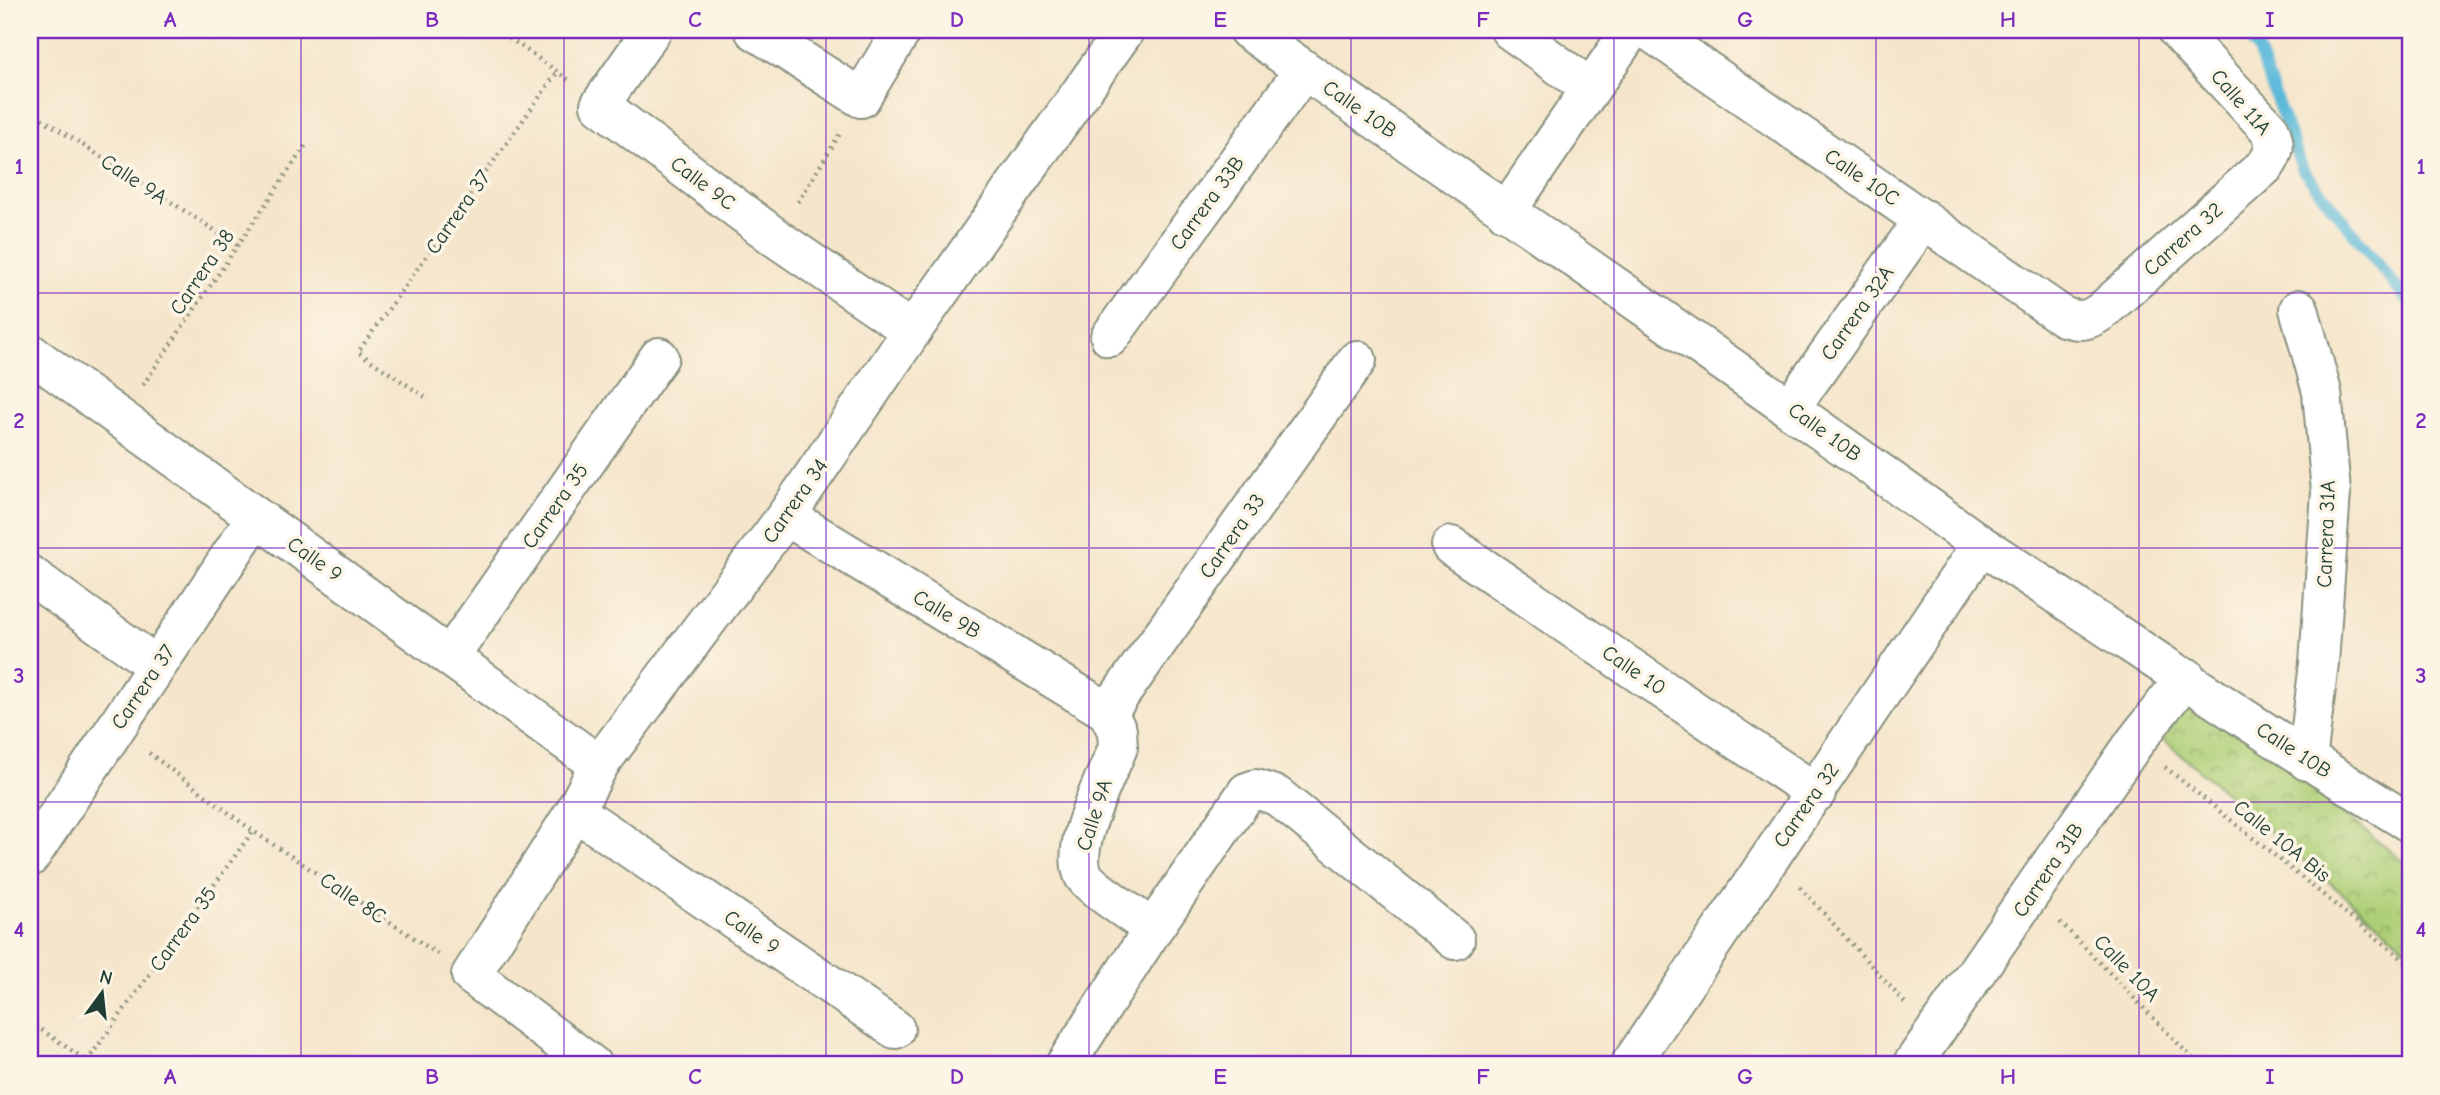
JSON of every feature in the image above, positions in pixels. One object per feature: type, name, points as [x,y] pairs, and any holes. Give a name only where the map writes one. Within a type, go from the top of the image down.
[{"type":"street","points":[[600,105],[652,30]]},
{"type":"street","points":[[754,30],[861,98],[902,30]]},
{"type":"street","name":"Carrera 34","points":[[471,975],[575,811],[599,765],[786,516],[912,331],[1125,30]]},
{"type":"street","name":"Calle 10B","points":[[1248,30],[1506,212],[1791,407],[1981,545],[2186,677],[2307,761],[2410,822]]},
{"type":"street","points":[[1510,30],[1590,88]]},
{"type":"street","points":[[1506,212],[1631,30]]},
{"type":"street","name":"Calle 10C","points":[[1648,30],[2064,317],[2078,321]]},
{"type":"street","name":"Calle 11A","points":[[2177,30],[2270,130],[2275,143]]},
{"type":"street","name":"Carrera 33B","points":[[1110,337],[1304,69]]},
{"type":"street","name":"Calle 9C","points":[[600,105],[776,238],[912,331]]},
{"type":"street","name":"Carrera 32","points":[[2078,321],[2089,320],[2102,311],[2266,165],[2275,143]]},
{"type":"street","name":"Carrera 32A","points":[[1791,407],[1924,219]]},
{"type":"street","name":"Carrera 31A","points":[[2299,309],[2322,391],[2331,492],[2319,663],[2307,761]]},
{"type":"street","name":"Calle 9","points":[[30,353],[451,655],[599,765]]},
{"type":"street","name":"Carrera 35","points":[[451,655],[659,357]]},
{"type":"street","name":"Carrera 33","points":[[1108,712],[1357,360]]},
{"type":"street","name":"Calle 9B","points":[[786,516],[1108,712]]},
{"type":"street","name":"Carrera 37","points":[[30,857],[256,517]]},
{"type":"street","name":"Carrera 32","points":[[1630,1065],[1981,545]]},
{"type":"street","name":"Calle 10","points":[[1451,546],[1816,793]]},
{"type":"street","points":[[30,575],[157,666]]},
{"type":"street","name":"Carrera 31B","points":[[1912,1065],[2135,742],[2186,677]]},
{"type":"street","name":"Calle 9A","points":[[1108,712],[1116,731],[1118,747],[1080,844],[1079,863],[1084,878],[1153,929]]},
{"type":"street","points":[[1065,1065],[1153,929],[1247,793],[1256,789],[1277,796],[1455,940]]},
{"type":"street","name":"Calle 9","points":[[575,811],[895,1029]]},
{"type":"street","points":[[471,975],[592,1065]]},
{"type":"path","points":[[498,30],[558,71],[600,105]]},
{"type":"path","name":"Carrera 37","points":[[425,397],[358,352],[558,71]]},
{"type":"path","points":[[776,238],[861,98]]},
{"type":"path","name":"Calle 9A","points":[[30,111],[239,246]]},
{"type":"path","name":"Carrera 38","points":[[120,419],[308,142]]},
{"type":"path","name":"Calle 8C","points":[[115,728],[254,831],[471,975]]},
{"type":"path","name":"Calle 10A Bis","points":[[2135,742],[2410,964]]},
{"type":"path","name":"Carrera 35","points":[[87,1061],[254,831]]},
{"type":"path","points":[[1771,856],[1934,1034]]},
{"type":"path","name":"Calle 10A","points":[[2032,893],[2199,1065]]},
{"type":"path","points":[[30,1023],[93,1065]]},
{"type":"green space","points":[[2187,686],[2410,867],[2410,944],[2407,949],[2150,728]]},
{"type":"waterway","points":[[2243,30],[2257,48],[2303,170],[2410,304]]}]
